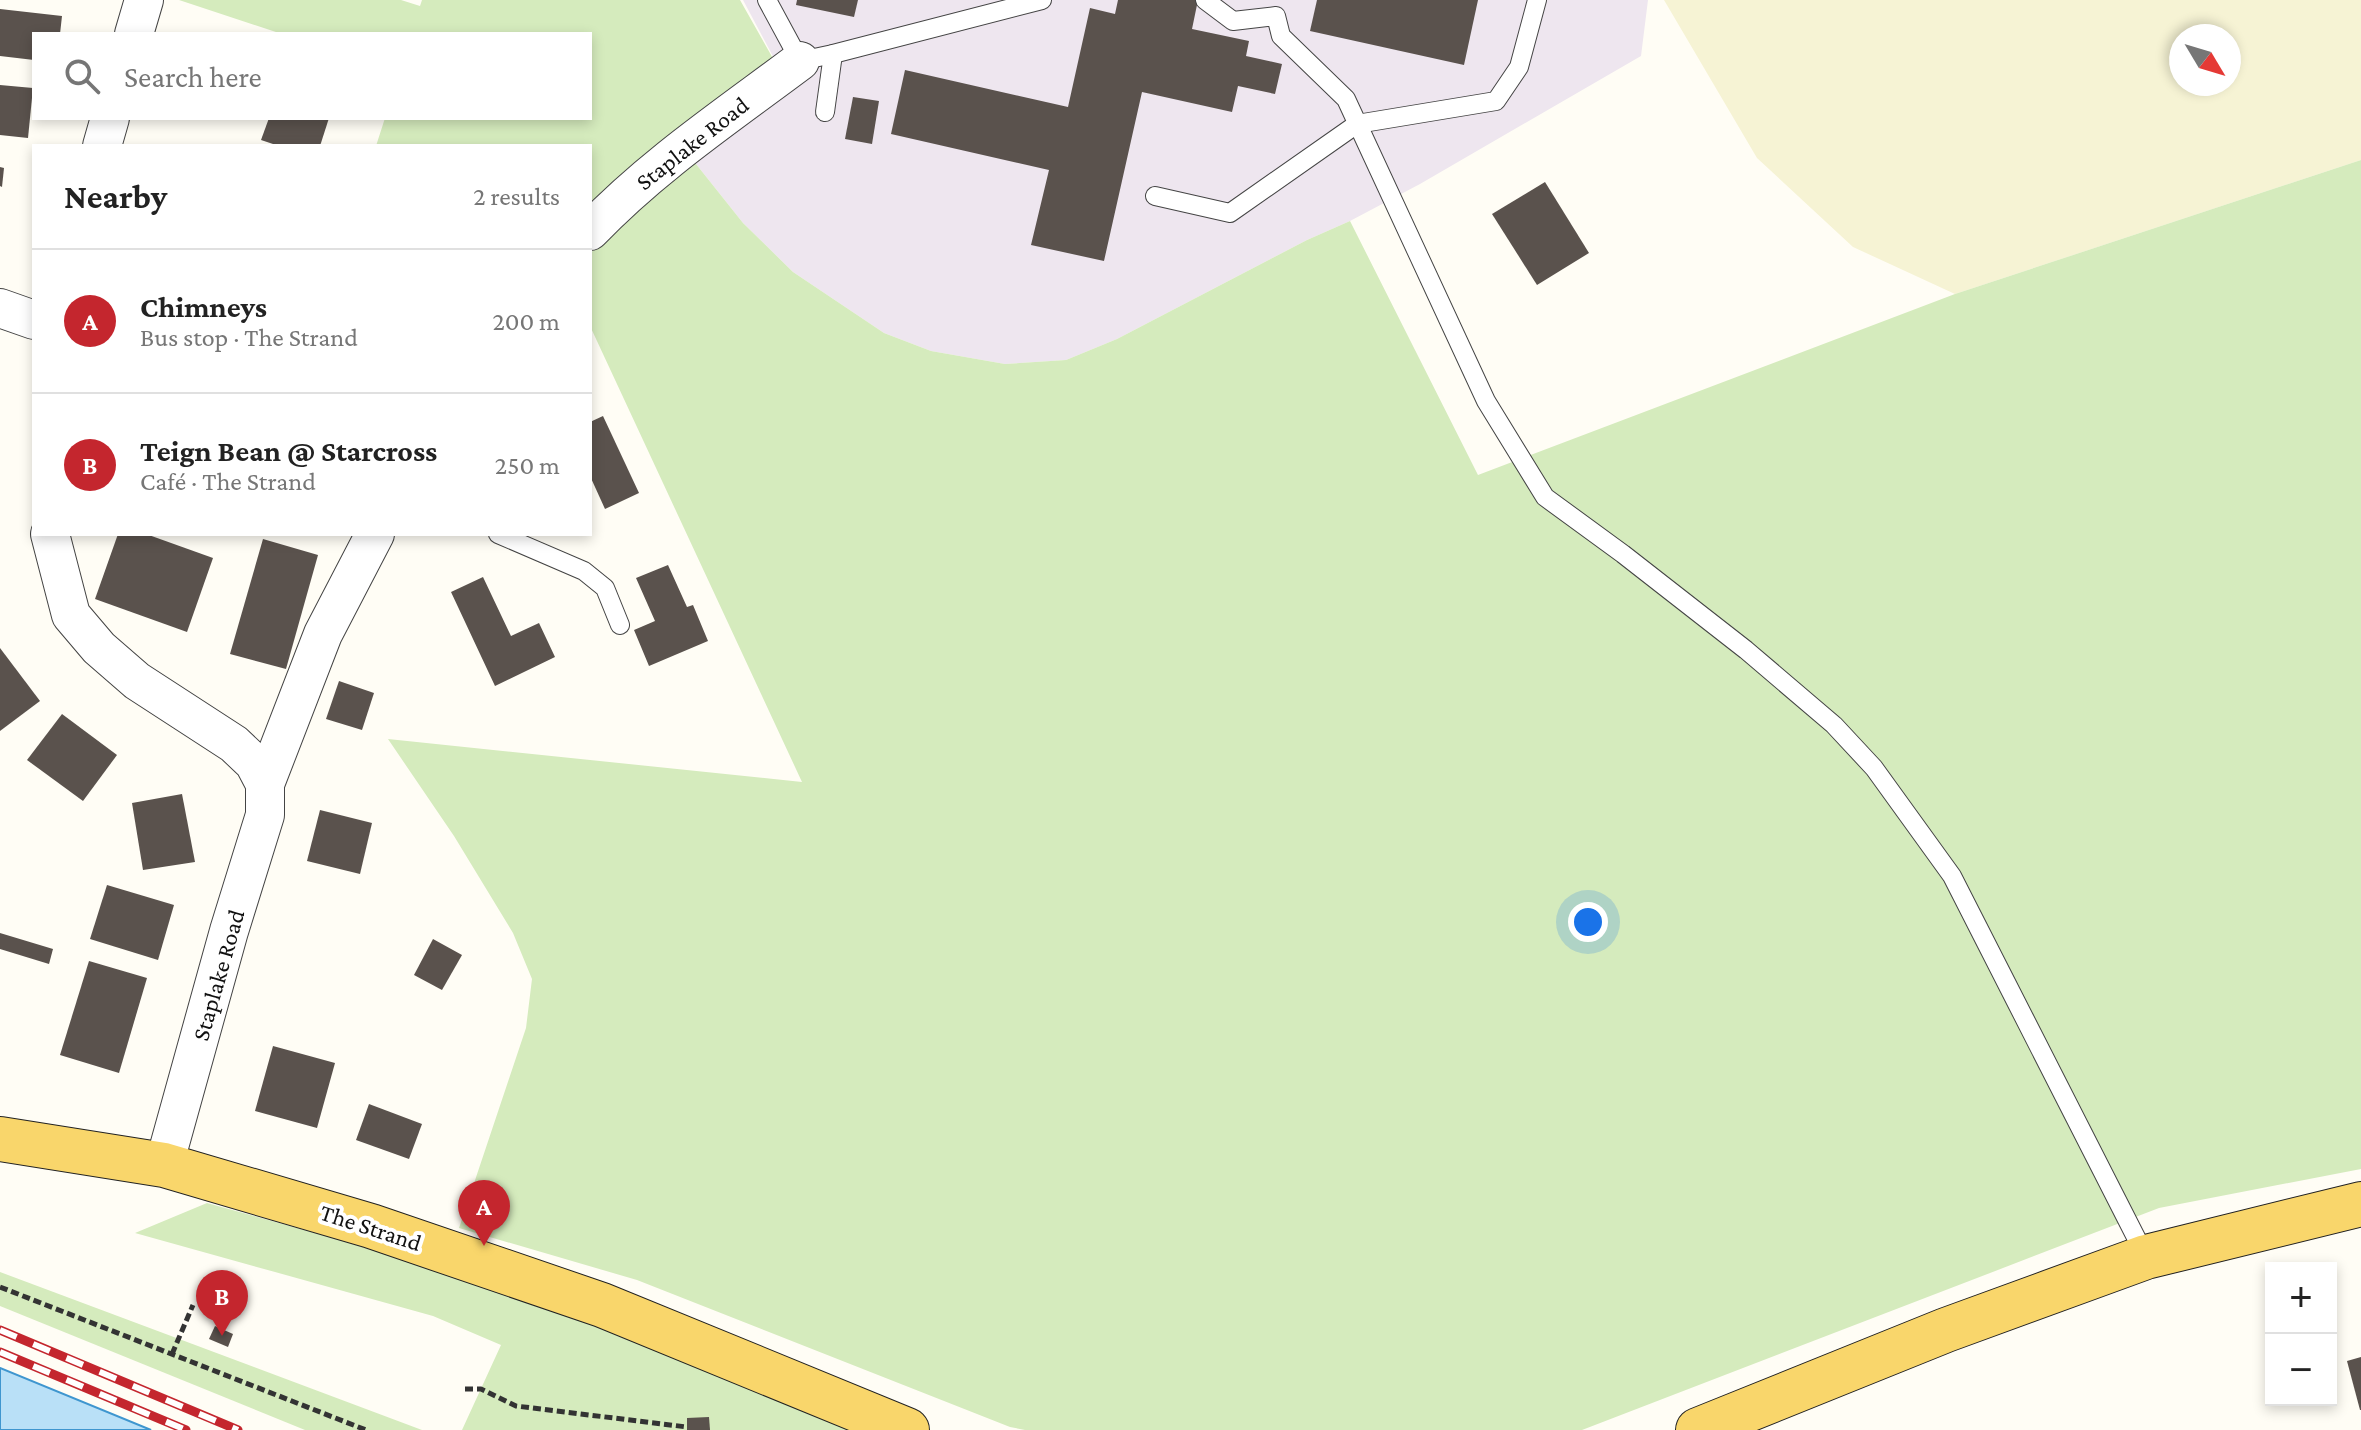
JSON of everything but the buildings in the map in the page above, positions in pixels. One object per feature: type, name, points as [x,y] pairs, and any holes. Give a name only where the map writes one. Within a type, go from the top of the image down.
[{"type":"main road","name":"The Strand","points":[[0,1139],[164,1165],[371,1226],[602,1305],[907,1430]]},
{"type":"main road","points":[[1698,1430],[1946,1330],[2146,1257],[2361,1204]]},
{"type":"street","points":[[135,32],[144,0]]},
{"type":"street","name":"Staplake Road","points":[[592,229],[615,204],[689,144],[816,58]]},
{"type":"street","points":[[103,144],[109,120]]},
{"type":"street","points":[[0,308],[32,319]]},
{"type":"street","points":[[51,536],[71,615],[99,648],[137,681],[234,744],[254,763],[265,784]]},
{"type":"street","name":"Staplake Road","points":[[164,1165],[229,931],[265,815],[265,784],[323,634],[374,536]]},
{"type":"lane","points":[[767,0],[816,58],[825,112]]},
{"type":"lane","points":[[816,58],[1042,0]]},
{"type":"lane","points":[[1205,0],[1233,21],[1276,16],[1281,36],[1346,99],[1486,401],[1545,497],[1746,650],[1834,725],[1874,768],[1952,876],[2146,1257]]},
{"type":"lane","points":[[1155,196],[1230,213],[1357,124],[1496,101],[1519,67],[1537,0]]},
{"type":"lane","points":[[503,536],[584,571],[605,588],[620,625]]},
{"type":"path","points":[[0,1287],[366,1430]]},
{"type":"path","points":[[172,1354],[193,1305]]},
{"type":"path","points":[[465,1389],[481,1389],[516,1406],[687,1427]]},
{"type":"shaded area","points":[[743,0],[1648,0],[1641,56],[1420,184],[1117,339],[1066,360],[1005,364],[931,351],[884,333],[793,272],[743,223],[692,159],[777,64]]},
{"type":"shaded area","points":[[1664,0],[2361,0],[2361,160],[1955,294],[1853,247],[1757,158]]},
{"type":"green space","points":[[179,0],[401,0],[420,6],[422,0],[740,0],[775,62],[592,212],[592,144],[377,144],[384,120],[592,120],[592,32],[276,32]]},
{"type":"green space","points":[[692,159],[743,223],[793,272],[884,333],[931,351],[1005,364],[1066,360],[1117,339],[1307,240],[1350,221],[1478,475],[1955,294],[2361,160],[2361,1169],[2159,1208],[1582,1430],[1025,1430],[1010,1427],[637,1280],[459,1228],[526,1028],[532,979],[513,933],[454,836],[388,739],[802,782],[592,330],[592,252],[629,208]]},
{"type":"green space","points":[[207,1203],[586,1315],[851,1430],[462,1430],[501,1345],[433,1316],[135,1233]]},
{"type":"green space","points":[[0,1272],[422,1430],[305,1430],[0,1306]]},
{"type":"water","points":[[0,1368],[151,1430],[0,1430]]},
{"type":"railway","points":[[0,1330],[238,1430]]},
{"type":"railway","points":[[0,1352],[186,1430]]},
{"type":"place","name":"Chimneys","points":[[484,1246]]},
{"type":"place","name":"Teign Bean @ Starcross","points":[[222,1336]]}]
